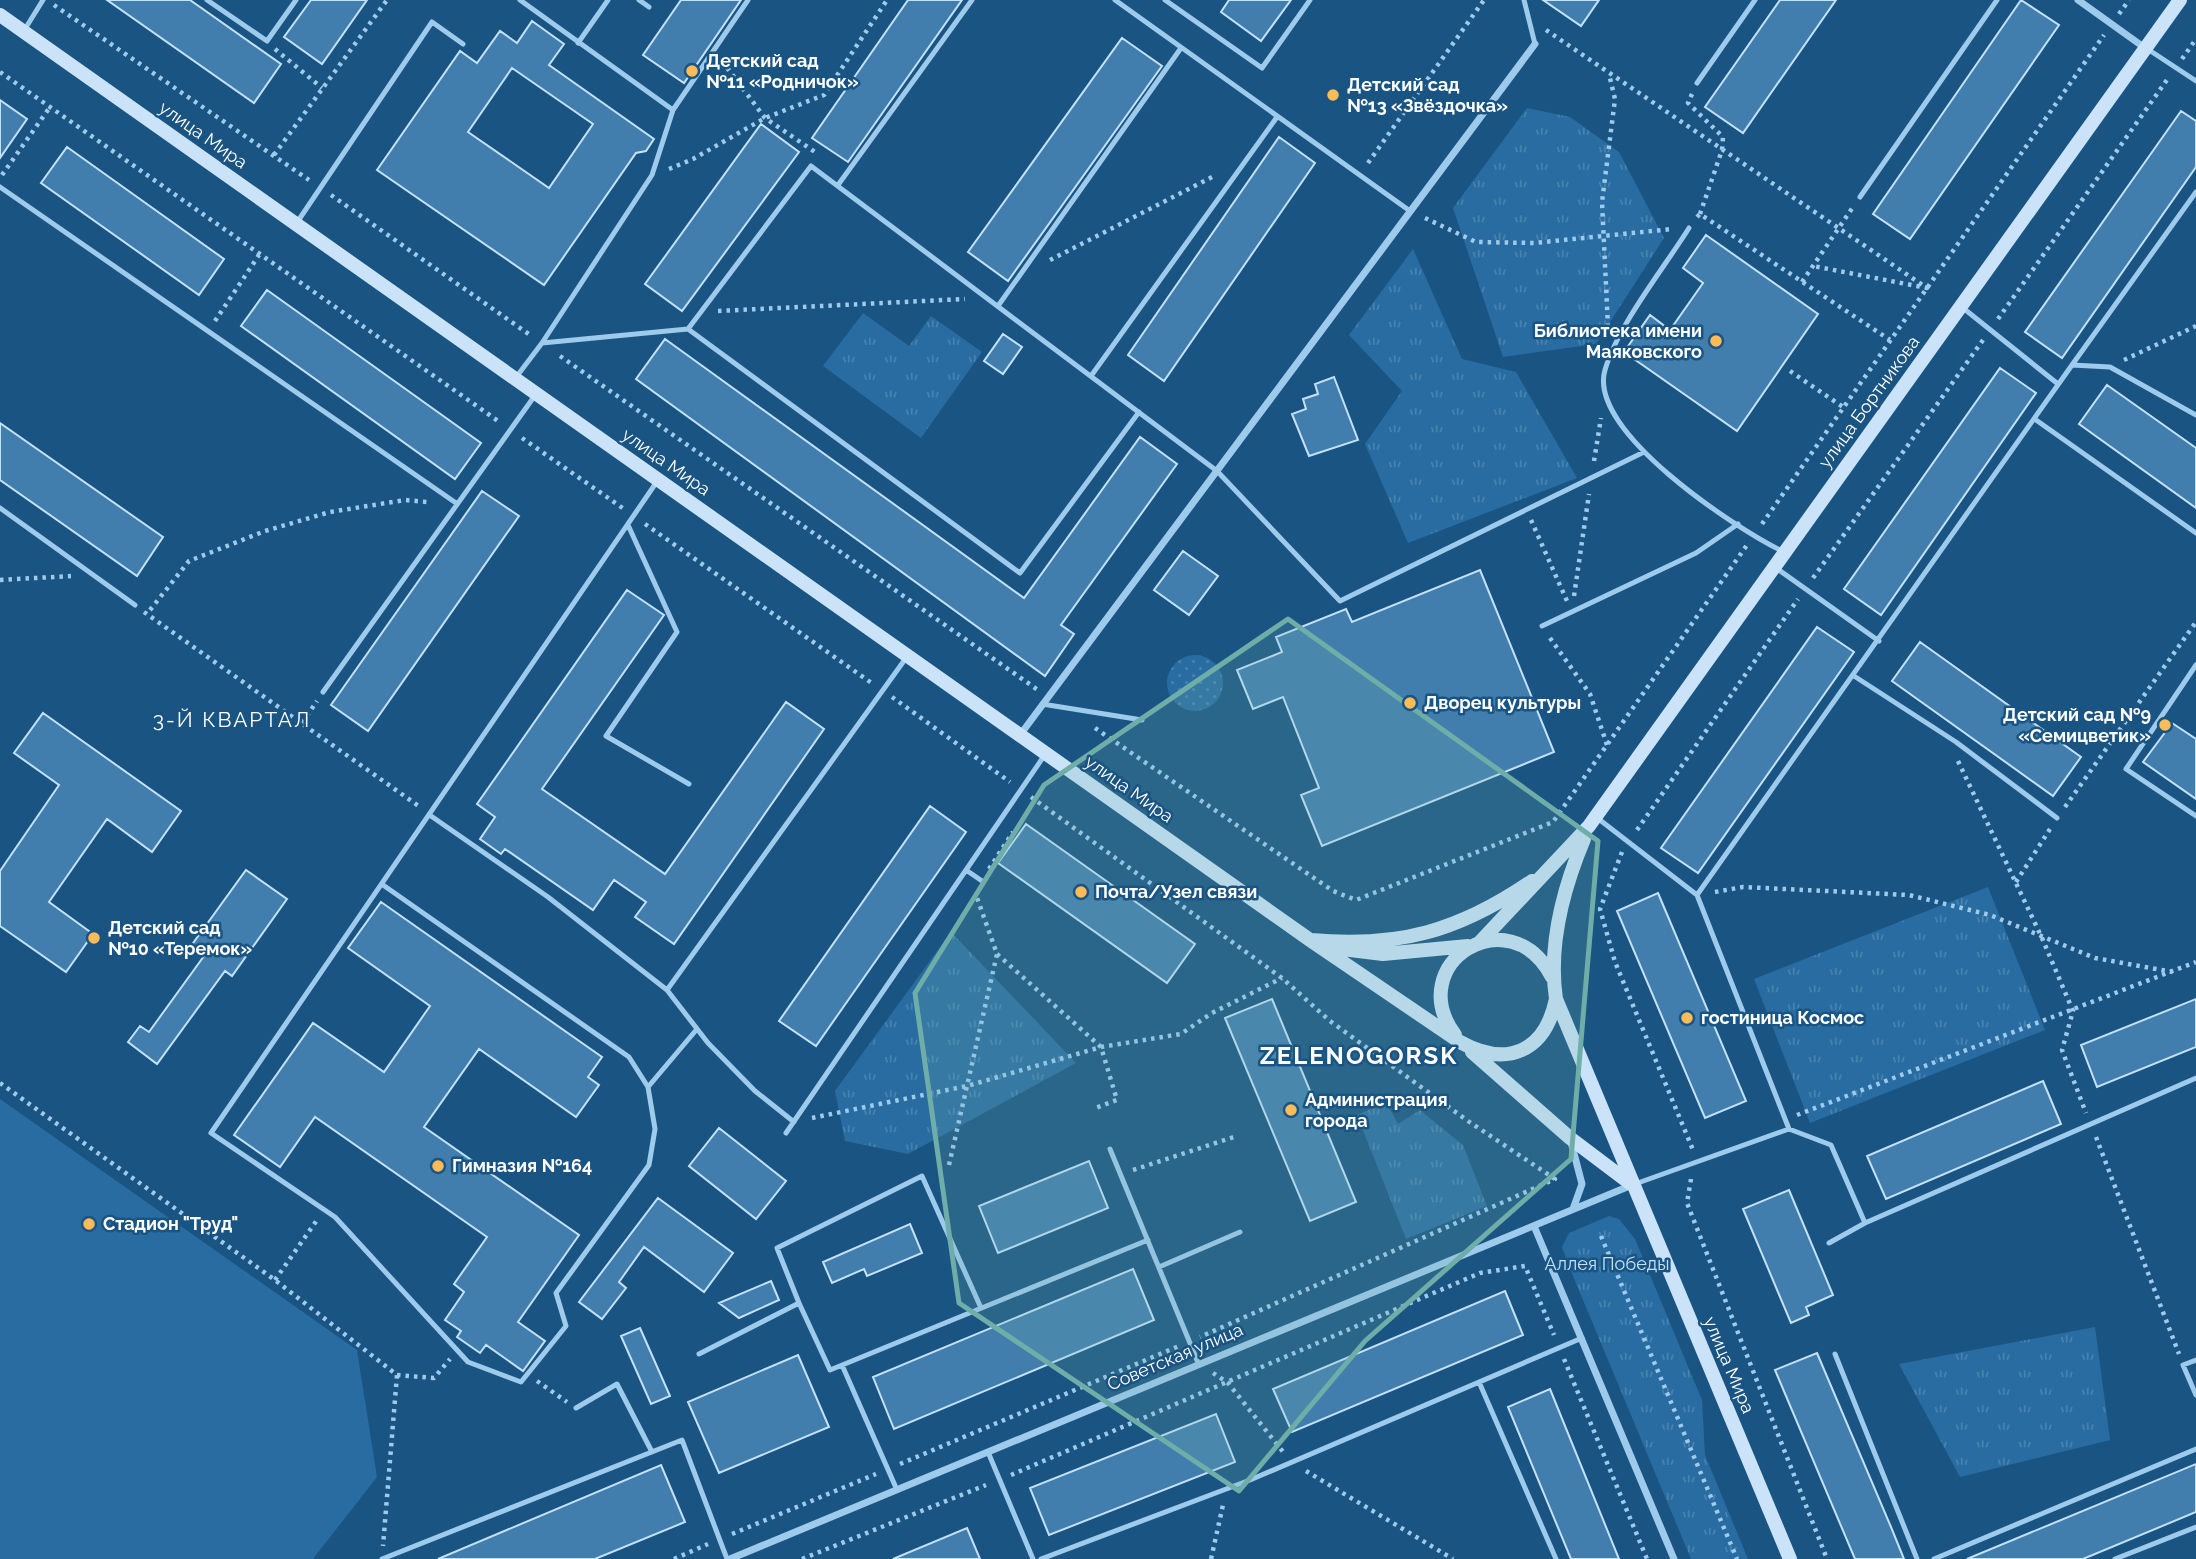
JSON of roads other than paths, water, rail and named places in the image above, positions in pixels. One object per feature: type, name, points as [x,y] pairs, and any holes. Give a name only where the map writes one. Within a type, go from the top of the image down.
[{"type":"street","points":[[2078,0],[2145,48]]},
{"type":"street","name":"улица Бортникова","points":[[1592,822],[2180,0]]},
{"type":"street","name":"улица Мира","points":[[0,15],[1310,940],[1460,1042]]},
{"type":"street","points":[[1020,735],[1535,44]]},
{"type":"street","points":[[1310,940],[1388,942],[1464,922],[1499,903],[1532,880],[1592,822]]},
{"type":"street","points":[[1592,822],[1536,885],[1474,944],[1454,959],[1444,976],[1439,1002],[1445,1022],[1460,1042],[1570,1138],[1632,1185]]},
{"type":"street","points":[[1460,1042],[1478,1052],[1494,1055],[1514,1053],[1541,1036],[1552,1018],[1556,999],[1553,979],[1560,902],[1592,822]]},
{"type":"street","points":[[1310,940],[1337,949],[1383,954],[1499,939],[1519,943],[1544,961],[1553,979]]},
{"type":"street","name":"улица Мира","points":[[1556,999],[1790,1559]]},
{"type":"street","points":[[1570,1138],[1582,1185],[1573,1209]]},
{"type":"street","name":"Советская улица","points":[[729,1559],[1632,1185]]},
{"type":"street","points":[[1534,1226],[1674,1559]]},
{"type":"lane","points":[[23,32],[45,0]]},
{"type":"lane","points":[[207,0],[267,41],[296,0]]},
{"type":"lane","points":[[520,0],[673,110]]},
{"type":"lane","points":[[578,43],[608,0]]},
{"type":"lane","points":[[639,0],[649,7]]},
{"type":"lane","points":[[515,379],[542,343],[652,175],[673,110],[748,0]]},
{"type":"lane","points":[[838,185],[972,0]]},
{"type":"lane","points":[[1115,0],[1410,211]]},
{"type":"lane","points":[[1165,0],[1262,68],[1310,0]]},
{"type":"lane","points":[[1524,0],[1535,44]]},
{"type":"lane","points":[[1698,83],[1755,0]]},
{"type":"lane","points":[[1860,197],[1997,0]]},
{"type":"lane","points":[[296,224],[432,22],[463,44]]},
{"type":"lane","points":[[998,306],[1181,48]]},
{"type":"lane","points":[[2145,48],[2196,81]]},
{"type":"lane","points":[[1091,376],[1277,117]]},
{"type":"lane","points":[[688,329],[811,166],[1217,471],[1340,601],[1642,453]]},
{"type":"lane","points":[[0,187],[456,503]]},
{"type":"lane","points":[[1697,895],[2196,192]]},
{"type":"lane","points":[[1689,228],[1623,331],[1604,371],[1605,400],[1642,453],[1738,524],[1785,552]]},
{"type":"lane","points":[[1961,306],[2058,384]]},
{"type":"lane","points":[[542,343],[688,329],[1020,573],[1139,412]]},
{"type":"lane","points":[[2072,365],[2110,366],[2196,415]]},
{"type":"lane","points":[[323,692],[536,394]]},
{"type":"lane","points":[[2036,420],[2196,533]]},
{"type":"lane","points":[[383,885],[629,1057],[648,1087],[655,1129],[649,1164],[556,1293],[566,1326],[522,1382],[468,1362],[335,1217],[211,1133],[383,885],[432,816],[659,480]]},
{"type":"lane","points":[[0,508],[135,605]]},
{"type":"lane","points":[[1542,626],[1696,553],[1738,524]]},
{"type":"lane","points":[[628,525],[677,632],[606,736],[689,784]]},
{"type":"lane","points":[[1774,567],[1879,641]]},
{"type":"lane","points":[[667,990],[908,656]]},
{"type":"lane","points":[[2196,665],[2126,769],[2196,816]]},
{"type":"lane","points":[[1854,676],[1956,742],[2057,818]]},
{"type":"lane","points":[[1042,704],[1142,720]]},
{"type":"lane","points":[[786,1133],[1045,753]]},
{"type":"lane","points":[[432,816],[548,897],[667,990],[697,1029],[755,1091],[794,1122]]},
{"type":"lane","points":[[1592,822],[1697,895],[1789,1129]]},
{"type":"lane","points":[[966,870],[982,881]]},
{"type":"lane","points":[[648,1087],[697,1029]]},
{"type":"lane","points":[[1829,1243],[1865,1223],[2196,1078]]},
{"type":"lane","points":[[1632,1185],[1789,1129],[1831,1145],[1865,1223]]},
{"type":"lane","points":[[1110,1149],[1199,1364]]},
{"type":"lane","points":[[981,1308],[922,1176],[777,1248],[830,1370],[1148,1240]]},
{"type":"lane","points":[[1159,1267],[1240,1232]]},
{"type":"lane","points":[[699,1354],[799,1303]]},
{"type":"lane","points":[[1041,1559],[1226,1489],[1582,1338]]},
{"type":"lane","points":[[1835,1354],[1917,1559]]},
{"type":"lane","points":[[2196,1360],[2183,1365],[2196,1395]]},
{"type":"lane","points":[[842,1365],[897,1490]]},
{"type":"lane","points":[[1479,1382],[1556,1559]]},
{"type":"lane","points":[[576,1408],[617,1384],[652,1452]]},
{"type":"lane","points":[[382,1558],[682,1440],[729,1559]]},
{"type":"lane","points":[[1934,1559],[2196,1449]]},
{"type":"lane","points":[[988,1452],[1033,1559]]},
{"type":"lane","points":[[2115,1559],[2196,1527]]},
{"type":"place","name":"Детский сад №11 «Родничок»","points":[[692,71]]},
{"type":"place","name":"Детский сад №13 «Звёздочка»","points":[[1333,95]]},
{"type":"place","name":"Библиотека имени Маяковского","points":[[1716,341]]},
{"type":"place","name":"Дворец культуры","points":[[1410,703]]},
{"type":"place","name":"Детский сад №9 «Семицветик»","points":[[2165,725]]},
{"type":"place","name":"Почта/Узел связи","points":[[1081,892]]},
{"type":"place","name":"Детский сад №10 «Теремок»","points":[[94,938]]},
{"type":"place","name":"гостиница Космос","points":[[1687,1018]]},
{"type":"place","name":"Администрация города","points":[[1291,1110]]},
{"type":"place","name":"Гимназия №164","points":[[438,1166]]},
{"type":"place","name":"Стадион \"Труд\"","points":[[89,1224]]},
{"type":"district","name":"3-Й КВАРТАЛ","points":[[232,720]]},
{"type":"district","name":"ZELENOGORSK","points":[[1359,1056]]},
{"type":"park label","name":"Аллея Победы","points":[[1607,1264]]}]
